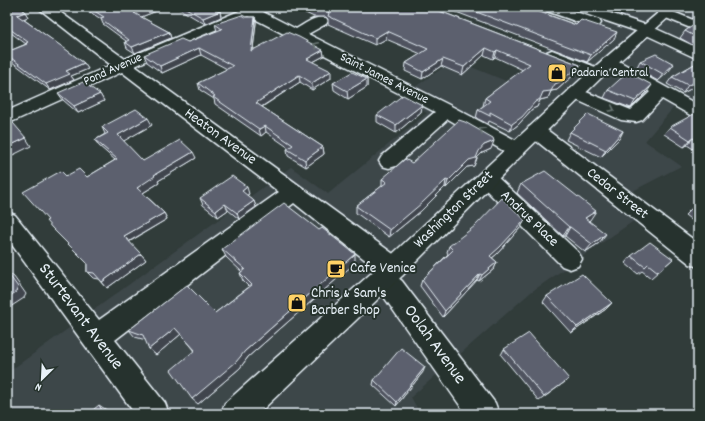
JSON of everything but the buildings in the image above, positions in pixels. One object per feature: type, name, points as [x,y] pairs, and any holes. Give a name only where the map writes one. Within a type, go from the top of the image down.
[{"type":"street","name":"Heaton Avenue","points":[[44,7],[294,192],[388,274]]},
{"type":"street","points":[[549,7],[642,34],[698,54]]},
{"type":"street","points":[[579,7],[642,34]]},
{"type":"street","name":"Pond Avenue","points":[[7,118],[253,8]]},
{"type":"street","name":"Saint James Avenue","points":[[253,8],[296,35],[447,111],[516,149]]},
{"type":"street","points":[[670,10],[698,28]]},
{"type":"street","name":"Washington Street","points":[[236,414],[388,274],[487,179],[516,149],[576,93],[670,10]]},
{"type":"street","points":[[296,35],[321,21]]},
{"type":"street","points":[[537,50],[603,68],[660,91],[698,112]]},
{"type":"street","points":[[576,93],[627,116],[636,116],[660,91]]},
{"type":"street","points":[[389,161],[447,111]]},
{"type":"street","name":"Cedar Street","points":[[536,131],[698,257]]},
{"type":"street","name":"Andrus Place","points":[[487,179],[570,259]]},
{"type":"street","points":[[96,338],[294,192]]},
{"type":"street","name":"Sturtevant Avenue","points":[[7,221],[154,414]]},
{"type":"street","name":"Oolah Avenue","points":[[388,274],[393,289],[484,414]]},
{"type":"shaded area","points":[[525,7],[698,7],[698,96],[673,108],[645,141],[681,166],[627,194],[648,211],[531,292],[411,397],[420,414],[7,414],[7,373],[291,167],[328,194],[427,113],[399,98],[454,60],[506,81],[574,25]]},
{"type":"place","name":"Padaria Central","points":[[557,73]]},
{"type":"place","name":"Cafe Venice","points":[[336,269]]},
{"type":"place","name":"Chris & Sam's Barber Shop","points":[[297,303]]}]
